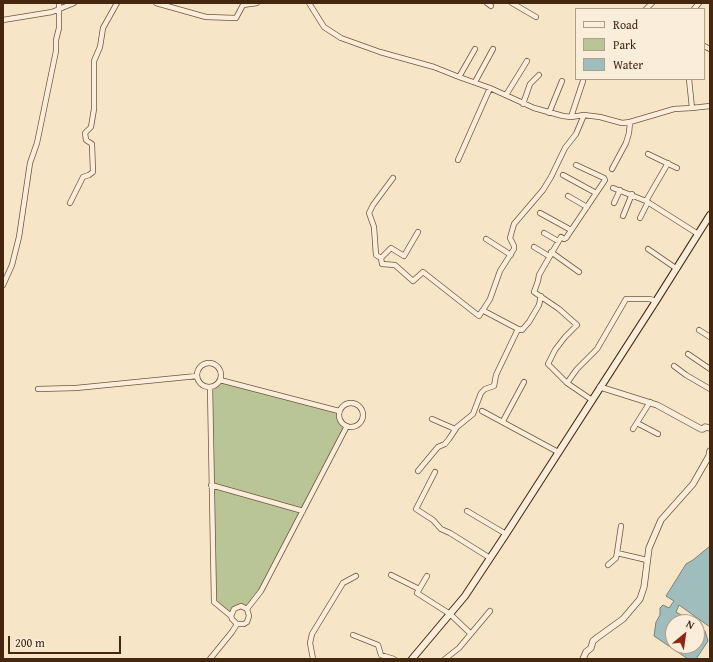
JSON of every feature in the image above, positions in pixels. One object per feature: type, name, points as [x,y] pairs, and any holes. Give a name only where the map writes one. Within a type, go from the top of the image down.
[{"type":"main road","points":[[412,659],[465,596],[661,291],[677,269],[710,215]]},
{"type":"street","points":[[3,285],[12,265],[19,237],[30,163],[37,143],[55,57],[56,40],[59,28],[59,3]]},
{"type":"street","points":[[3,20],[52,12],[74,3]]},
{"type":"street","points":[[70,203],[83,177],[93,172],[92,144],[86,140],[86,133],[91,126],[94,109],[94,61],[100,47],[103,28],[117,3]]},
{"type":"street","points":[[156,3],[184,10],[206,18],[236,18],[242,4],[257,3]]},
{"type":"street","points":[[309,3],[324,28],[341,38],[380,52],[434,67],[490,88],[523,104],[549,112],[571,117],[584,115],[600,117],[622,123],[674,109],[710,106]]},
{"type":"street","points":[[512,3],[536,17]]},
{"type":"street","points":[[458,77],[475,49]]},
{"type":"street","points":[[475,82],[493,49]]},
{"type":"street","points":[[506,95],[527,61]]},
{"type":"street","points":[[523,104],[530,84],[539,76]]},
{"type":"street","points":[[689,80],[692,108]]},
{"type":"street","points":[[549,112],[562,81]]},
{"type":"street","points":[[571,117],[583,81]]},
{"type":"street","points":[[458,160],[490,88]]},
{"type":"street","points":[[381,258],[382,264],[388,263],[395,265],[413,281],[423,272],[479,316],[490,299],[500,271],[514,249],[510,238],[514,224],[547,184],[565,148],[576,134],[584,115]]},
{"type":"street","points":[[612,168],[626,143],[630,122]]},
{"type":"street","points":[[648,154],[677,168]]},
{"type":"street","points":[[640,218],[668,163]]},
{"type":"street","points":[[576,165],[605,179],[565,239],[560,237],[539,275],[534,292],[560,309],[576,325],[565,337],[548,364],[567,383],[592,400]]},
{"type":"street","points":[[563,175],[596,193]]},
{"type":"street","points":[[381,258],[376,256],[374,227],[369,213],[373,205],[393,178]]},
{"type":"street","points":[[613,188],[632,194],[647,202],[698,234]]},
{"type":"street","points":[[614,204],[620,190]]},
{"type":"street","points":[[623,216],[632,194]]},
{"type":"street","points":[[568,196],[587,207]]},
{"type":"street","points":[[540,213],[571,230]]},
{"type":"street","points":[[381,258],[391,248],[404,256],[418,232]]},
{"type":"street","points":[[544,233],[558,241]]},
{"type":"street","points":[[486,239],[511,255]]},
{"type":"street","points":[[534,247],[550,254],[579,272]]},
{"type":"street","points":[[648,250],[677,269]]},
{"type":"street","points":[[483,310],[522,330],[529,322],[539,305],[541,296]]},
{"type":"street","points":[[567,383],[597,349],[626,299],[650,298],[656,301]]},
{"type":"street","points":[[418,471],[438,447],[445,444],[455,429],[473,414],[481,393],[485,389],[494,386],[496,375],[518,329]]},
{"type":"street","points":[[699,330],[710,337]]},
{"type":"street","points":[[688,354],[710,369]]},
{"type":"street","points":[[203,364],[213,364],[220,370],[220,380],[214,386],[210,387],[201,385],[197,372],[203,364]]},
{"type":"street","points":[[674,366],[710,389]]},
{"type":"street","points":[[38,389],[76,388],[197,376]]},
{"type":"street","points":[[220,380],[339,411]]},
{"type":"street","points":[[503,421],[524,382]]},
{"type":"street","points":[[210,387],[214,602],[231,616],[237,624],[244,624],[247,622],[249,616],[247,609],[241,606],[237,607],[232,612],[231,616]]},
{"type":"street","points":[[600,387],[650,402],[701,429],[704,429],[705,427],[710,428]]},
{"type":"street","points":[[350,402],[359,405],[362,409],[362,418],[360,423],[352,427],[347,426],[340,420],[339,411],[341,407],[350,402]]},
{"type":"street","points":[[633,429],[650,402]]},
{"type":"street","points":[[482,410],[558,452]]},
{"type":"street","points":[[432,418],[455,429]]},
{"type":"street","points":[[637,423],[658,434]]},
{"type":"street","points":[[247,609],[261,591],[347,426]]},
{"type":"street","points":[[583,659],[586,652],[591,648],[593,641],[623,619],[640,598],[644,587],[650,548],[661,520],[676,501],[693,484],[709,456],[710,451]]},
{"type":"street","points":[[435,472],[416,509],[433,520],[441,529],[490,558]]},
{"type":"street","points":[[211,485],[302,511]]},
{"type":"street","points":[[467,511],[506,534]]},
{"type":"street","points":[[608,565],[616,558],[621,526]]},
{"type":"street","points":[[617,553],[647,560]]},
{"type":"street","points":[[391,575],[419,589]]},
{"type":"street","points":[[313,659],[310,643],[312,634],[342,583],[356,576]]},
{"type":"street","points":[[427,576],[419,589],[418,594],[450,614],[471,634]]},
{"type":"street","points":[[445,659],[459,648],[490,611]]},
{"type":"street","points":[[210,659],[237,624]]},
{"type":"street","points":[[353,635],[378,645],[381,655],[394,659]]},
{"type":"green space","points":[[220,380],[339,411],[340,420],[347,426],[261,591],[247,609],[237,607],[231,616],[214,602],[210,387],[214,386]]},
{"type":"water","points":[[710,546],[710,627],[705,623],[705,614],[692,614],[679,605],[676,612],[679,614],[665,614],[665,643],[654,636],[656,622],[660,615],[660,608],[663,605],[669,608],[674,601],[666,596],[686,564]]},
{"type":"water","points":[[705,631],[708,641],[705,646]]},
{"type":"water","points":[[681,654],[699,654],[696,659],[688,659]]}]
